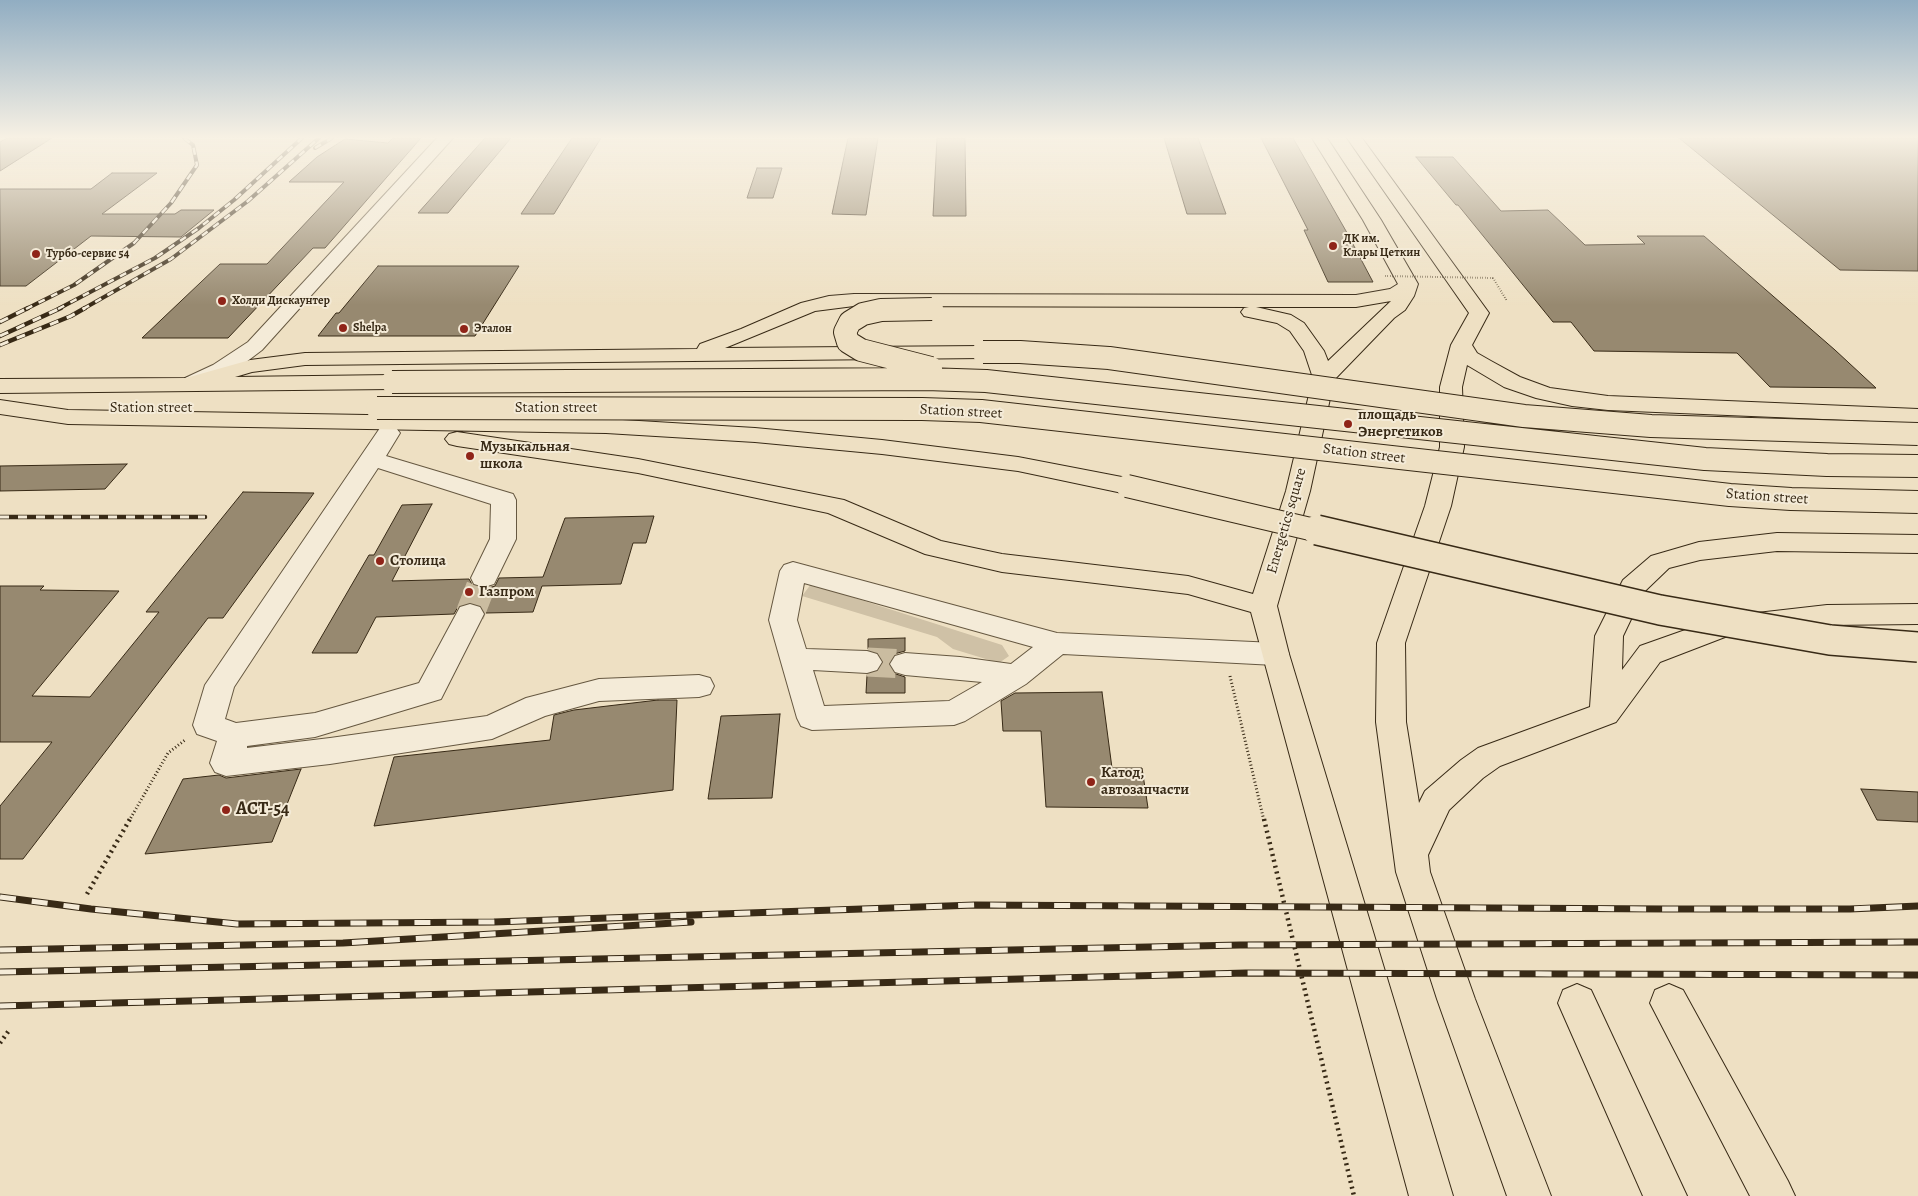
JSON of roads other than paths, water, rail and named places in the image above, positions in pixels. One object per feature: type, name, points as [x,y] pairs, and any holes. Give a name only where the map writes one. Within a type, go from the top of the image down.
[{"type":"main road","points":[[986,381],[861,350],[848,342],[845,332],[850,322],[864,314],[881,310],[1241,310],[1284,319],[1297,327],[1314,351],[1324,378],[1387,314],[1398,306],[1408,284],[1355,194]]},
{"type":"main road","points":[[1394,194],[1479,314],[1461,345],[1451,387],[1452,447],[1438,506],[1391,643],[1391,722],[1413,872],[1456,999],[1528,1196]]},
{"type":"main road","points":[[656,356],[706,348],[748,333],[808,306],[829,302],[854,300],[1356,301],[1379,298],[1397,293],[1407,287]]},
{"type":"main road","points":[[1461,345],[1470,357],[1512,382],[1544,393],[1572,399],[1618,404],[1918,416]]},
{"type":"main road","points":[[191,383],[250,366],[305,359],[1020,352],[1109,358],[1470,410],[1534,417],[1651,426],[1918,434]]},
{"type":"main road","name":"Energetics square","points":[[1263,606],[1298,491],[1324,378]]},
{"type":"main road","name":"Station street","points":[[0,386],[116,386],[191,383],[926,379],[986,381],[1705,459],[1818,465],[1918,466]]},
{"type":"main road","points":[[0,407],[23,386]]},
{"type":"main road","points":[[0,407],[68,417],[606,426],[755,435],[882,447],[1018,464],[1126,486],[1660,610],[1830,640],[1918,647]]},
{"type":"main road","name":"Station street","points":[[0,407],[382,420],[922,409],[981,411],[1730,495],[1791,499],[1918,502]]},
{"type":"main road","points":[[289,420],[382,420],[482,442],[638,466],[835,506],[934,548],[1002,564],[1188,585],[1263,606],[1275,654],[1431,1196]]},
{"type":"main road","points":[[1605,714],[1609,636],[1633,587],[1660,562],[1699,552],[1778,542],[1918,544]]},
{"type":"main road","points":[[1411,854],[1437,801],[1472,769],[1489,758],[1605,714],[1650,654],[1722,627],[1827,615],[1918,614]]},
{"type":"main road","points":[[1669,1002],[1773,1196]]},
{"type":"main road","points":[[1577,1003],[1665,1196]]},
{"type":"street","points":[[191,383],[221,370],[255,346],[394,194]]},
{"type":"street","points":[[382,420],[372,459],[220,685],[226,763],[330,751],[492,727],[537,706],[599,690],[699,686]]},
{"type":"street","points":[[372,459],[504,500],[503,539],[484,578]]},
{"type":"street","points":[[1057,642],[1016,676],[954,713],[812,718],[783,620],[793,571],[1057,642],[1275,654]]},
{"type":"street","points":[[222,730],[315,725],[430,691],[470,614]]},
{"type":"street","points":[[795,659],[867,662]]},
{"type":"street","points":[[905,664],[960,668],[1016,676]]},
{"type":"tunnel","points":[[470,614],[484,578]]},
{"type":"tunnel","points":[[867,662],[905,664]]},
{"type":"railway","points":[[0,322],[74,285],[134,243],[177,194]]},
{"type":"railway","points":[[58,309],[155,258],[199,228],[241,194]]},
{"type":"railway","points":[[83,309],[171,259],[256,194]]},
{"type":"railway","points":[[0,336],[61,308]]},
{"type":"railway","points":[[0,345],[71,316],[85,308]]},
{"type":"railway","points":[[0,517],[205,517]]},
{"type":"railway","points":[[0,897],[91,909],[237,924],[494,922],[975,905],[1667,909],[1850,909],[1918,906]]},
{"type":"railway","points":[[0,950],[343,943],[691,922]]},
{"type":"railway","points":[[0,972],[1240,945],[1918,942]]},
{"type":"railway","points":[[0,1006],[1246,973],[1918,975]]},
{"type":"place","name":"ДК им. Клары Цеткин","points":[[1333,246]]},
{"type":"place","name":"Турбо-сервис 54","points":[[36,254]]},
{"type":"place","name":"Холди Дискаунтер","points":[[222,301]]},
{"type":"place","name":"Shelpa","points":[[343,328]]},
{"type":"place","name":"Эталон","points":[[464,329]]},
{"type":"place","name":"площадь Энергетиков","points":[[1348,424]]},
{"type":"place","name":"Музыкальная школа","points":[[470,456]]},
{"type":"place","name":"Столица","points":[[380,561]]},
{"type":"place","name":"Газпром","points":[[469,592]]},
{"type":"place","name":"Катод, автозапчасти","points":[[1091,782]]},
{"type":"place","name":"АСТ-54","points":[[226,810]]}]
